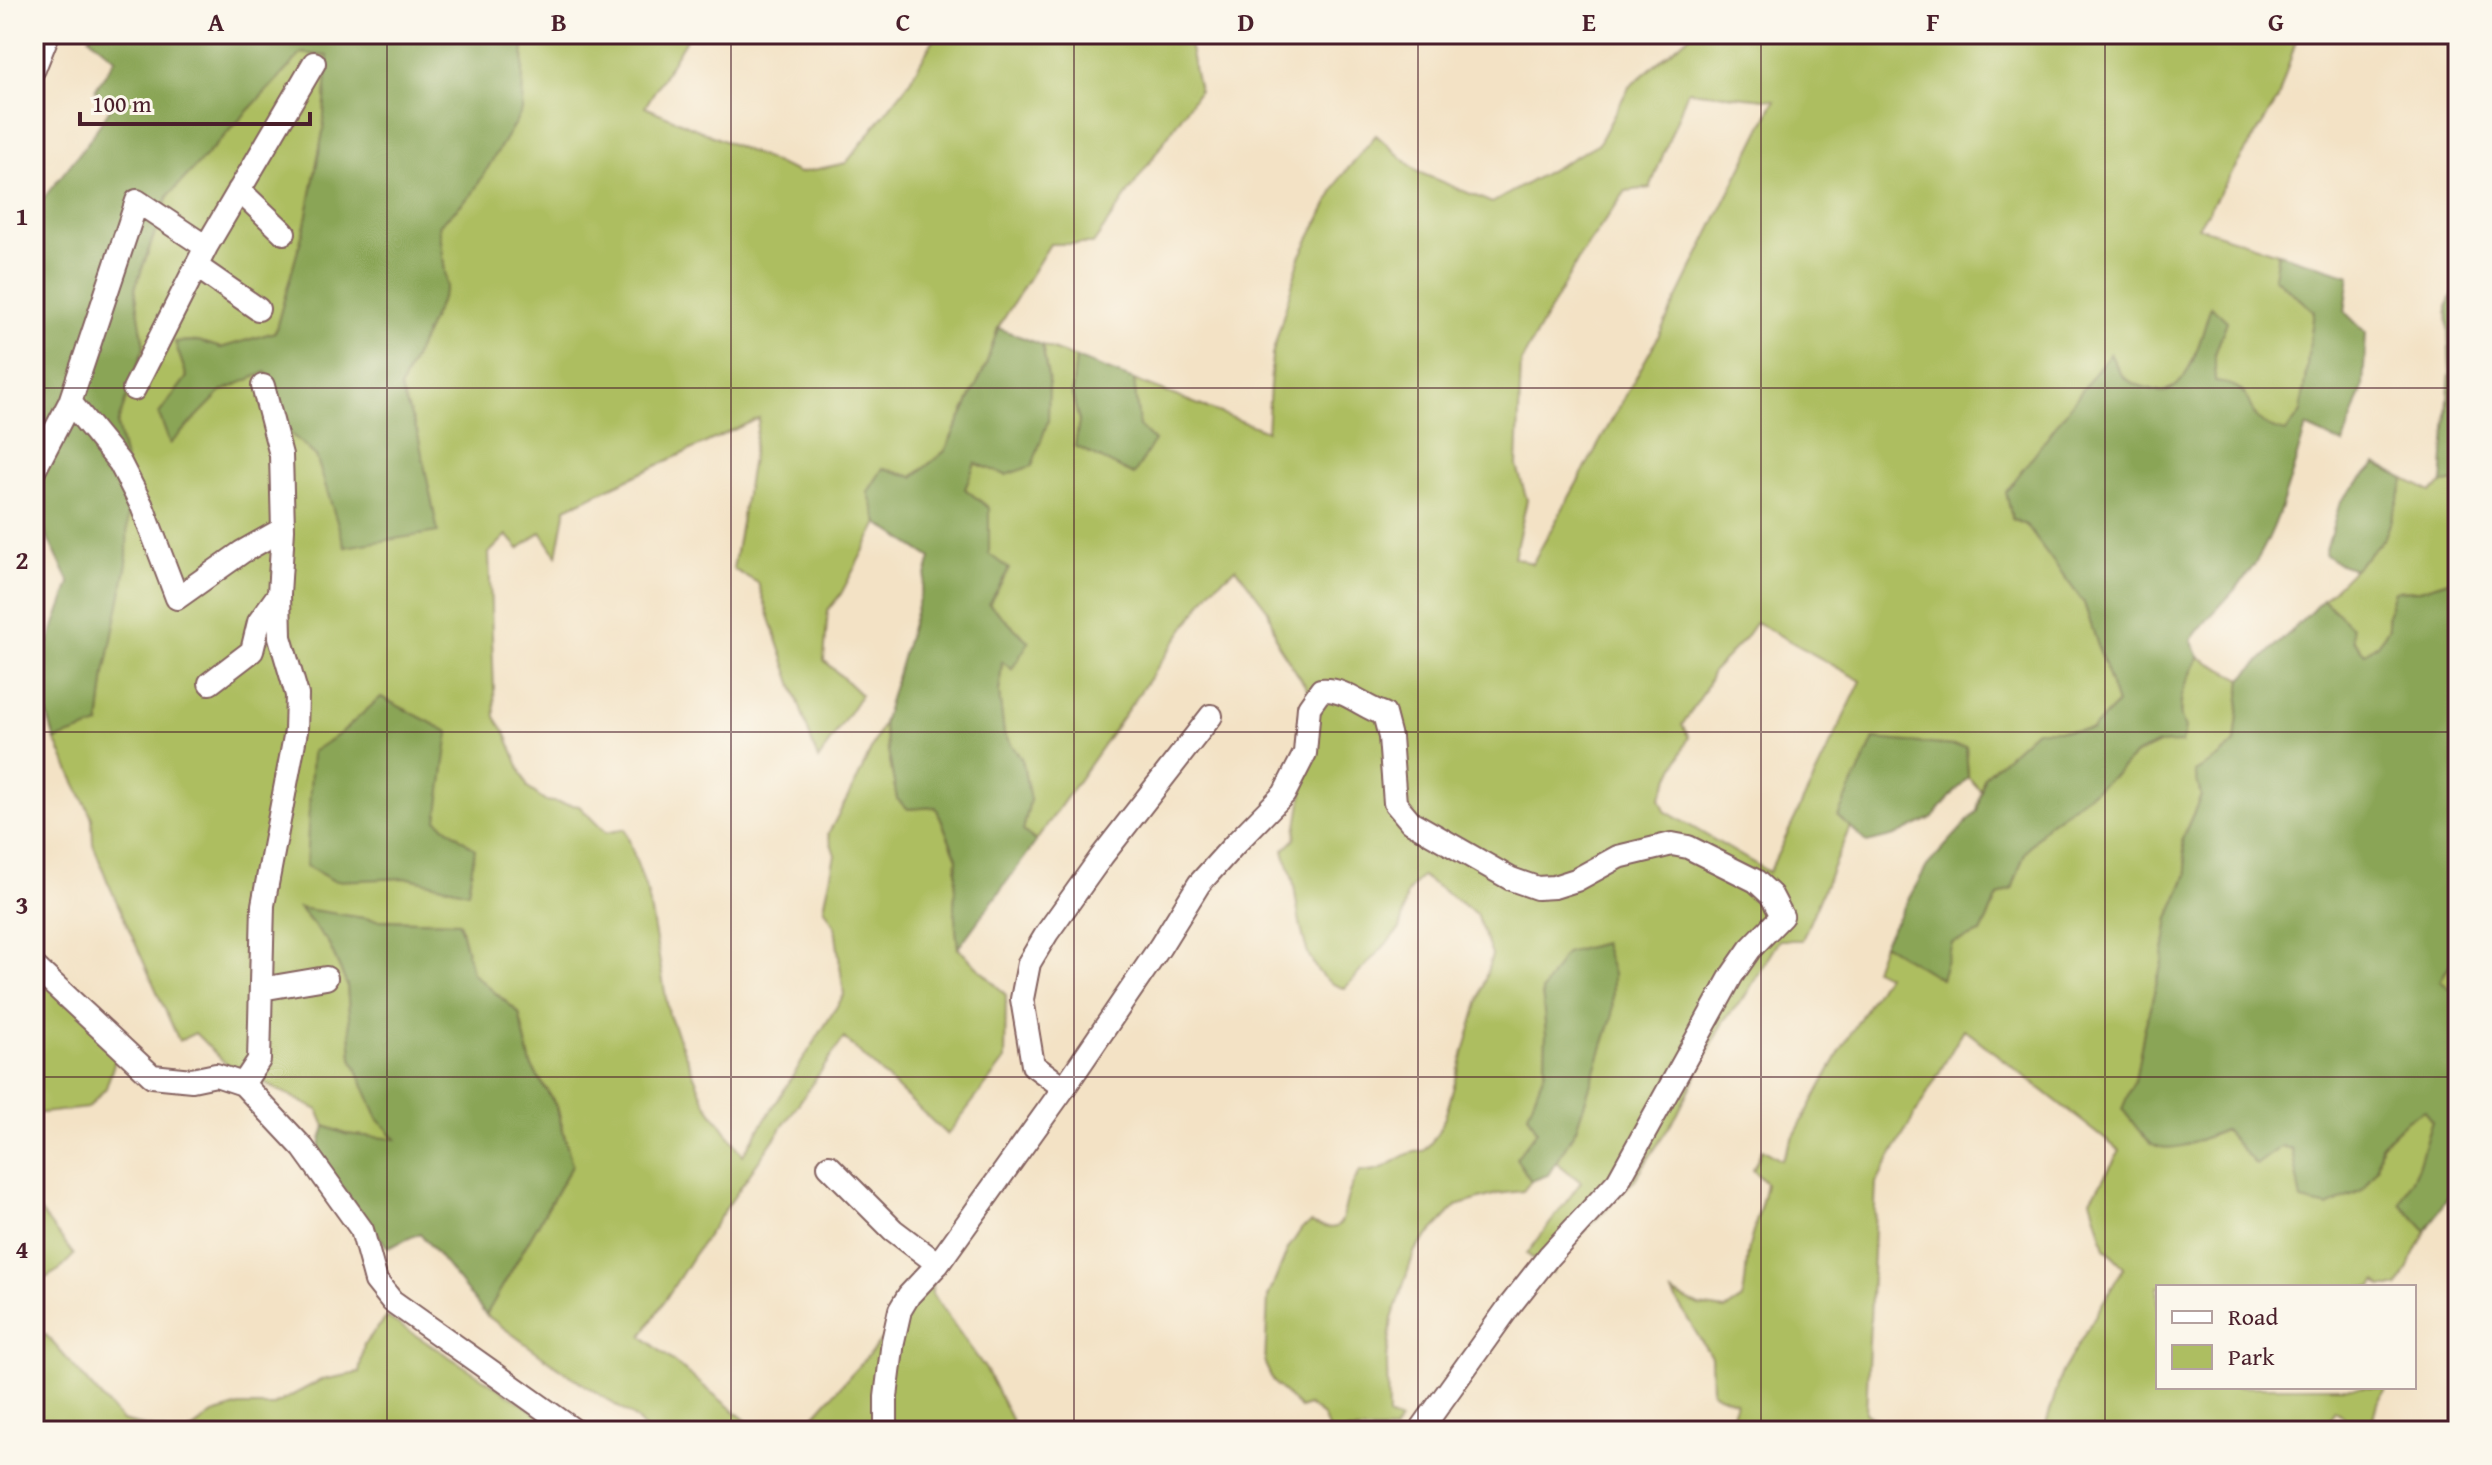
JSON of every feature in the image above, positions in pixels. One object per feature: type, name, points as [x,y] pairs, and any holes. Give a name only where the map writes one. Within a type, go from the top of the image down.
[{"type":"street","points":[[34,69],[48,34]]},
{"type":"street","points":[[134,389],[201,256],[314,63]]},
{"type":"street","points":[[239,190],[284,233]]},
{"type":"street","points":[[34,471],[70,402],[137,201],[258,309]]},
{"type":"street","points":[[243,1084],[259,1060],[263,905],[296,731],[297,695],[280,637],[283,529],[281,455],[263,386]]},
{"type":"street","points":[[70,402],[120,463],[142,506],[177,598],[242,552],[283,529]]},
{"type":"street","points":[[210,683],[252,651],[259,622],[279,594]]},
{"type":"street","points":[[886,1431],[888,1383],[900,1310],[909,1295],[938,1264],[1064,1088],[1199,884],[1284,794],[1305,753],[1309,737],[1309,707],[1321,690],[1333,689],[1368,709],[1384,714],[1390,737],[1395,803],[1411,822],[1511,879],[1537,888],[1554,887],[1576,880],[1618,857],[1672,844],[1688,847],[1756,881],[1771,895],[1782,916],[1750,949],[1732,975],[1618,1181],[1516,1297],[1420,1431]]},
{"type":"street","points":[[1064,1088],[1033,1065],[1022,999],[1029,963],[1102,856],[1211,716]]},
{"type":"street","points":[[34,966],[152,1076],[192,1080],[216,1075],[243,1084],[303,1148],[362,1230],[376,1281],[392,1301],[575,1431]]},
{"type":"street","points":[[261,989],[326,978]]},
{"type":"street","points":[[829,1166],[893,1230],[938,1264]]},
{"type":"green space","points":[[92,34],[524,34],[522,111],[472,194],[439,225],[447,287],[400,388],[418,434],[438,532],[345,547],[316,456],[283,427],[266,372],[222,391],[170,444],[159,414],[187,377],[175,342],[198,341],[221,348],[275,332],[305,225],[323,132],[328,56],[302,53],[168,196],[135,288],[144,347],[117,425],[128,474],[127,564],[105,674],[99,725],[55,740],[36,677],[70,583],[34,510],[34,210],[86,145],[112,106],[95,90],[115,59],[89,37]]},
{"type":"green space","points":[[524,34],[689,34],[645,107],[799,173],[846,163],[908,84],[937,34],[1187,34],[1199,91],[1093,244],[1050,244],[998,328],[986,365],[945,451],[913,477],[868,492],[878,523],[841,594],[828,610],[824,660],[861,695],[818,760],[758,583],[733,569],[759,418],[566,508],[557,556],[541,532],[519,549],[507,535],[489,553],[495,717],[505,732],[528,788],[546,801],[579,806],[606,833],[625,829],[648,895],[669,1015],[705,1102],[743,1155],[844,995],[835,927],[824,907],[835,855],[828,834],[883,723],[897,799],[909,809],[936,807],[957,858],[954,908],[958,948],[1006,995],[1005,1060],[947,1135],[844,1038],[693,1256],[642,1336],[759,1431],[647,1431],[635,1418],[486,1315],[572,1165],[557,1106],[531,1065],[519,1013],[472,973],[459,922],[377,920],[300,909],[328,942],[347,985],[352,1058],[397,1140],[345,1134],[325,1126],[318,1110],[225,1063],[195,1033],[179,1041],[107,880],[93,844],[92,818],[55,740],[99,724],[128,474],[117,425],[144,347],[135,289],[168,196],[302,53],[328,56],[323,132],[305,225],[275,332],[221,348],[198,341],[175,342],[187,377],[159,414],[170,444],[222,391],[266,371],[283,427],[316,456],[346,547],[418,434],[400,388],[447,287],[439,225],[472,194]]},
{"type":"green space","points":[[1691,34],[2298,34],[2278,99],[2198,227],[2278,253],[2274,277],[2314,311],[2301,412],[2286,433],[2277,430],[2259,420],[2244,394],[2215,383],[2215,354],[2227,321],[2194,357],[2182,383],[2163,392],[2139,386],[2121,377],[2110,354],[2026,525],[2084,603],[2117,704],[2091,730],[2036,730],[1984,777],[1981,791],[1968,777],[1966,747],[1838,816],[1850,827],[1802,940],[1779,940],[1744,998],[1724,1020],[1677,1115],[1635,1179],[1573,1243],[1552,1273],[1527,1254],[1581,1182],[1556,1162],[1576,1129],[1612,1017],[1613,974],[1542,991],[1545,1070],[1528,1114],[1537,1131],[1517,1158],[1531,1181],[1523,1191],[1497,1194],[1456,1206],[1415,1250],[1392,1319],[1387,1358],[1388,1416],[1400,1421],[1394,1431],[1329,1431],[1323,1416],[1308,1405],[1300,1408],[1274,1383],[1265,1364],[1268,1297],[1288,1249],[1302,1228],[1311,1223],[1331,1228],[1340,1224],[1350,1189],[1360,1171],[1379,1169],[1408,1154],[1424,1151],[1437,1135],[1492,955],[1476,914],[1422,876],[1407,893],[1400,929],[1345,988],[1330,983],[1319,973],[1305,945],[1284,850],[1295,839],[1317,704],[1278,644],[1268,610],[1236,568],[1214,586],[1036,841],[1023,831],[1030,800],[1022,760],[1004,734],[999,693],[1002,661],[1012,669],[989,604],[989,508],[965,489],[975,463],[1006,475],[1049,383],[1042,345],[1076,358],[1072,394],[1079,421],[1139,426],[1134,380],[1267,431],[1272,355],[1300,257],[1341,177],[1376,135],[1418,172],[1492,203],[1599,143],[1629,87]],"holes":[[[1688,91],[1775,100],[1657,339],[1532,564],[1514,557],[1527,500],[1517,466],[1521,362],[1580,256],[1626,191],[1650,188]],[[1756,622],[1861,681],[1769,872],[1665,811],[1660,798],[1689,737],[1682,725],[1704,692],[1713,671]]]},
{"type":"green space","points":[[2278,253],[2350,275],[2345,312],[2366,333],[2363,387],[2343,444],[2306,427],[2284,498],[2263,549],[2247,575],[2191,640],[2199,657],[2181,701],[2181,719],[2185,728],[2182,743],[2158,744],[2135,755],[2116,774],[2048,824],[2025,853],[2012,889],[1998,896],[1981,933],[1952,943],[1941,979],[1883,944],[1927,866],[1977,811],[1984,777],[2036,730],[2091,730],[2117,704],[2084,603],[2026,525],[2012,519],[2006,492],[2110,353],[2119,371],[2137,385],[2163,392],[2181,381],[2194,356],[2211,306],[2227,321],[2215,354],[2215,382],[2232,385],[2242,391],[2262,422],[2286,432],[2301,412],[2314,311],[2274,277]]},
{"type":"green space","points":[[2458,283],[2458,482],[2442,484],[2450,372],[2447,307]]},
{"type":"green space","points":[[998,328],[1042,345],[1049,383],[1048,421],[1032,466],[1006,475],[975,463],[965,489],[989,508],[989,554],[1009,569],[989,604],[1029,642],[1012,669],[1002,662],[999,693],[1004,734],[1022,760],[1030,800],[1023,831],[1036,842],[958,948],[954,908],[957,858],[936,807],[908,809],[897,799],[883,723],[931,558],[878,523],[868,492],[883,468],[913,477],[945,451],[986,365]]},
{"type":"green space","points":[[1076,358],[1134,380],[1139,426],[1154,441],[1134,475],[1075,446],[1079,421],[1072,394]]},
{"type":"green space","points":[[2376,464],[2405,479],[2385,538],[2354,569],[2337,563],[2325,554],[2340,502]]},
{"type":"green space","points":[[2405,479],[2431,492],[2442,484],[2458,482],[2458,578],[2420,590],[2394,591],[2387,615],[2389,628],[2365,654],[2353,640],[2339,614],[2323,600],[2385,538]]},
{"type":"green space","points":[[2458,578],[2458,951],[2440,981],[2458,994],[2458,1181],[2426,1231],[2400,1203],[2418,1167],[2432,1121],[2425,1110],[2408,1119],[2381,1145],[2377,1168],[2362,1190],[2328,1207],[2301,1201],[2292,1150],[2282,1146],[2256,1165],[2224,1130],[2178,1147],[2159,1147],[2143,1136],[2122,1109],[2136,1076],[2163,959],[2169,918],[2187,874],[2182,839],[2201,796],[2195,772],[2235,743],[2242,679],[2323,600],[2352,627],[2353,640],[2365,653],[2389,628],[2387,616],[2394,591],[2420,590]]},
{"type":"green space","points":[[2199,657],[2242,679],[2235,743],[2196,772],[2201,796],[2182,839],[2187,874],[2169,918],[2163,959],[2136,1076],[2123,1109],[2186,1145],[2225,1130],[2292,1150],[2377,1168],[2381,1145],[2408,1119],[2425,1109],[2432,1120],[2418,1167],[2401,1202],[2426,1231],[2399,1285],[2380,1285],[2376,1282],[2374,1285],[2156,1285],[2156,1389],[2386,1389],[2377,1403],[2370,1431],[2359,1431],[2335,1410],[2324,1431],[2044,1431],[2062,1372],[2124,1267],[2105,1248],[2091,1199],[2120,1151],[1964,1029],[1876,1183],[1866,1413],[1895,1431],[1715,1431],[1714,1424],[1728,1426],[1736,1402],[1712,1392],[1711,1357],[1672,1293],[1699,1306],[1725,1310],[1742,1299],[1749,1247],[1766,1183],[1753,1170],[1762,1149],[1781,1160],[1886,975],[1874,969],[1883,944],[1941,979],[1952,943],[1981,933],[1998,896],[2012,889],[2025,853],[2048,824],[2116,774],[2135,755],[2158,744],[2180,719],[2182,692]]},
{"type":"green space","points":[[381,697],[449,732],[437,820],[475,849],[468,892],[409,878],[334,881],[306,866],[312,752],[341,733]]},
{"type":"green space","points":[[1874,739],[1966,747],[1968,777],[1932,818],[1895,836],[1867,843],[1838,816]]},
{"type":"green space","points":[[299,908],[377,920],[459,922],[472,973],[519,1013],[531,1065],[556,1106],[572,1165],[486,1315],[420,1233],[388,1248],[317,1154],[325,1126],[345,1134],[396,1139],[378,1119],[352,1058],[347,985],[328,942]]},
{"type":"green space","points":[[1603,943],[1613,974],[1612,1018],[1576,1129],[1548,1175],[1531,1181],[1516,1158],[1537,1131],[1528,1114],[1545,1070],[1542,991],[1565,953]]},
{"type":"green space","points":[[2458,951],[2458,994],[2440,981]]},
{"type":"green space","points":[[34,966],[120,1045],[106,1088],[88,1108],[34,1114]]},
{"type":"green space","points":[[34,1203],[74,1255],[59,1270],[34,1285]]},
{"type":"green space","points":[[932,1284],[932,1294],[987,1371],[1017,1431],[800,1431]]},
{"type":"green space","points":[[387,1317],[560,1431],[190,1431],[213,1414],[239,1406],[272,1406],[321,1380],[359,1373],[364,1344]]},
{"type":"green space","points":[[45,1334],[122,1421],[166,1431],[34,1431],[34,1345]]}]
